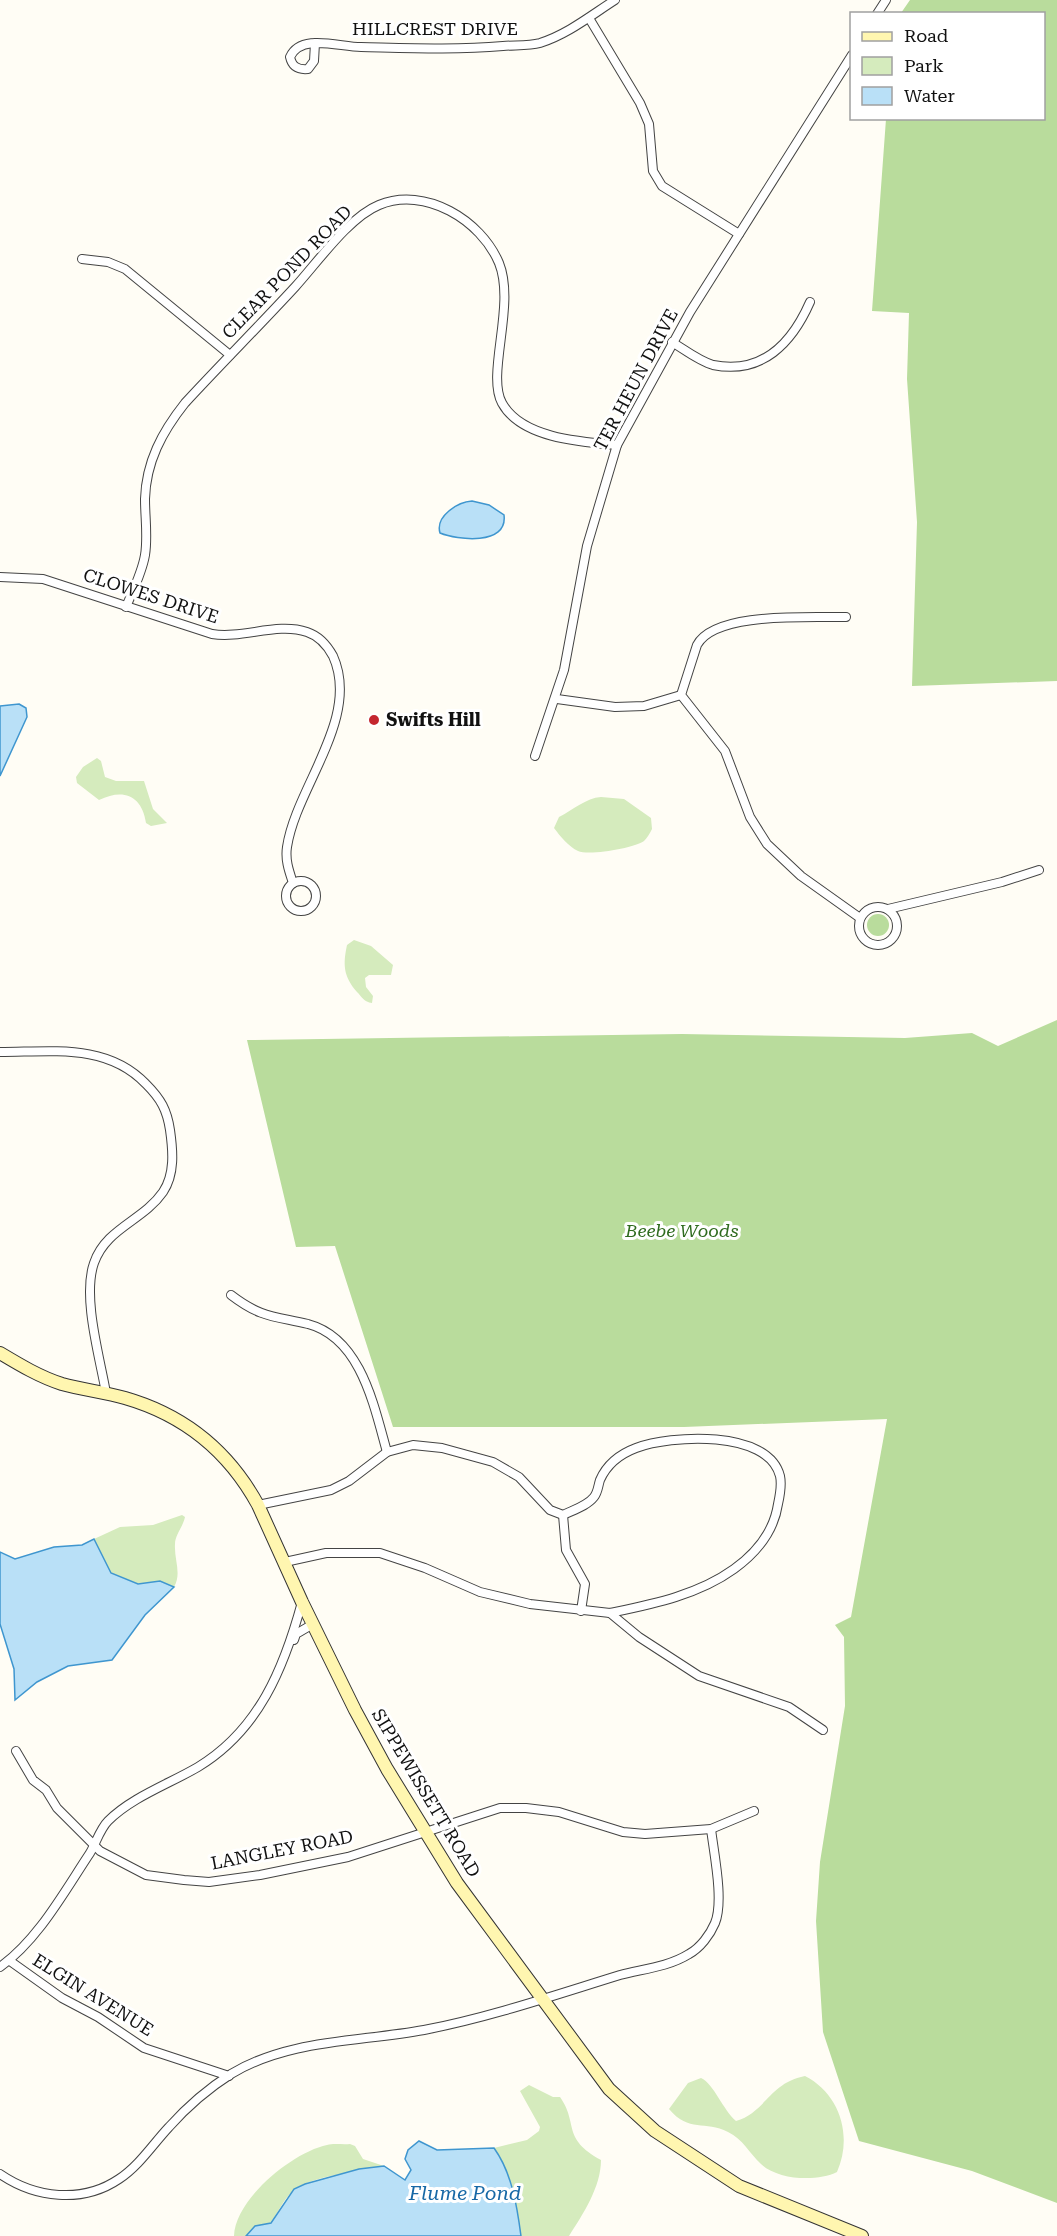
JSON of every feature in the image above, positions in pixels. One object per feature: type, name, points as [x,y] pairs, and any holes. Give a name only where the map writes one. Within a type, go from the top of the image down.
[{"type":"main road","name":"SIPPEWISSETT ROAD","points":[[0,1353],[45,1377],[151,1407],[195,1431],[229,1462],[258,1505],[302,1602],[360,1719],[424,1830],[463,1891],[609,2089],[655,2131],[739,2186],[862,2236]]},
{"type":"street","name":"HILLCREST DRIVE","points":[[315,43],[357,47],[486,48],[537,44],[561,34],[615,0]]},
{"type":"street","points":[[589,18],[640,102],[649,124],[653,171],[662,186],[739,234]]},
{"type":"street","name":"TER HEUN DRIVE","points":[[535,756],[556,699],[574,623],[587,546],[616,445],[672,342],[850,57]]},
{"type":"street","name":"CLEAR POND ROAD","points":[[126,607],[140,575],[145,554],[146,482],[155,451],[174,417],[361,216],[379,205],[399,201],[422,201],[444,208],[465,221],[488,244],[499,264],[505,290],[497,385],[501,401],[512,417],[533,429],[616,445]]},
{"type":"street","points":[[82,259],[108,262],[125,269],[230,355]]},
{"type":"street","points":[[672,342],[712,364],[732,366],[762,362],[785,345],[810,302]]},
{"type":"street","name":"CLOWES DRIVE","points":[[0,577],[43,579],[186,628],[219,636],[300,630],[315,636],[329,649],[338,675],[338,703],[333,726],[305,791],[288,842],[286,856],[293,883]]},
{"type":"street","points":[[681,695],[697,645],[701,638],[711,630],[764,618],[846,617]]},
{"type":"street","points":[[556,699],[615,707],[644,706],[681,695]]},
{"type":"street","points":[[681,695],[725,751],[750,816],[767,844],[801,876],[860,918]]},
{"type":"street","points":[[888,909],[1002,882],[1039,870]]},
{"type":"street","points":[[875,906],[888,909],[893,913],[897,926],[893,938],[883,944],[871,944],[861,936],[860,918],[869,908],[875,906]]},
{"type":"street","points":[[0,1052],[75,1052],[105,1056],[135,1072],[167,1110],[173,1146],[172,1172],[163,1192],[146,1210],[102,1244],[93,1265],[92,1303],[106,1393]]},
{"type":"street","points":[[231,1295],[259,1314],[309,1325],[341,1342],[353,1359],[374,1408],[387,1452]]},
{"type":"street","points":[[258,1505],[331,1490],[349,1481],[387,1452],[413,1445],[442,1448],[493,1462],[519,1477],[550,1510],[563,1515],[590,1502],[596,1495],[604,1472],[615,1459],[638,1447],[687,1439],[735,1442],[750,1447],[769,1460],[780,1475],[776,1515],[769,1532],[758,1547],[733,1569],[695,1590],[610,1613],[530,1604],[480,1592],[425,1568],[381,1553],[326,1553],[285,1562]]},
{"type":"street","points":[[563,1515],[566,1550],[585,1584],[581,1611]]},
{"type":"street","points":[[289,1648],[302,1602]]},
{"type":"street","points":[[610,1613],[639,1637],[699,1676],[789,1707],[822,1730]]},
{"type":"street","points":[[0,1967],[10,1961],[37,1929],[95,1844],[107,1822],[129,1805],[217,1754],[244,1729],[266,1699],[296,1635],[313,1624]]},
{"type":"street","name":"LANGLEY ROAD","points":[[16,1751],[33,1780],[46,1790],[57,1808],[100,1851],[146,1875],[209,1881],[260,1875],[348,1857],[424,1830],[500,1808],[559,1812],[623,1832],[680,1833],[711,1829],[754,1811]]},
{"type":"street","points":[[0,2174],[32,2192],[51,2195],[72,2195],[108,2186],[136,2165],[177,2119],[229,2076],[257,2060],[313,2045],[424,2030],[543,2000],[622,1975],[665,1965],[700,1946],[715,1923],[718,1906],[711,1829]]},
{"type":"street","name":"ELGIN AVENUE","points":[[10,1961],[62,1998],[98,2017],[144,2048],[229,2076]]},
{"type":"green space","points":[[910,0],[1057,0],[1057,681],[912,686],[917,522],[907,379],[909,313],[872,311],[886,120],[1045,120],[1045,12],[902,12]]},
{"type":"green space","points":[[97,758],[101,761],[105,777],[116,781],[144,781],[153,809],[167,823],[151,826],[146,823],[140,806],[130,796],[108,796],[99,800],[77,783],[76,777],[83,767]]},
{"type":"green space","points":[[601,797],[624,799],[651,818],[652,829],[644,841],[622,849],[592,853],[578,851],[565,841],[554,828],[559,817],[585,802]]},
{"type":"green space","points":[[878,914],[886,917],[889,925],[886,933],[878,936],[870,933],[867,925],[870,917]]},
{"type":"green space","points":[[354,940],[371,946],[393,965],[391,975],[369,975],[365,978],[366,987],[373,996],[372,1003],[367,1002],[352,986],[347,975],[345,958],[347,945]]},
{"type":"green space","name":"Beebe Woods","points":[[1057,1020],[1057,2203],[972,2171],[859,2141],[823,2032],[816,1921],[820,1862],[845,1706],[844,1637],[835,1625],[851,1617],[887,1419],[684,1427],[393,1427],[335,1246],[296,1247],[247,1040],[682,1034],[905,1038],[972,1033],[998,1046]]},
{"type":"green space","points":[[182,1515],[185,1517],[175,1541],[178,1571],[174,1587],[160,1581],[138,1584],[111,1573],[94,1539],[120,1527],[153,1525]]},
{"type":"green space","points":[[805,2076],[827,2094],[840,2117],[844,2144],[842,2158],[837,2172],[829,2175],[798,2178],[777,2173],[761,2164],[733,2135],[720,2129],[690,2124],[669,2109],[688,2083],[701,2078],[706,2081],[736,2121],[754,2111],[783,2085]]},
{"type":"green space","points":[[529,2085],[553,2097],[560,2097],[569,2115],[575,2138],[580,2145],[601,2160],[595,2190],[569,2236],[521,2236],[509,2177],[494,2148],[527,2140],[539,2131],[540,2127],[520,2091]]},
{"type":"green space","points":[[330,2144],[355,2146],[363,2159],[384,2166],[324,2178],[302,2185],[290,2194],[269,2224],[255,2226],[246,2236],[234,2236],[244,2207],[268,2179],[283,2167],[313,2149]]},
{"type":"water","points":[[472,501],[489,505],[504,515],[503,525],[498,532],[490,536],[469,539],[440,533],[441,521],[449,511],[460,504]]},
{"type":"water","points":[[19,704],[26,708],[27,717],[0,776],[0,706]]},
{"type":"water","points":[[94,1539],[111,1573],[138,1584],[160,1581],[174,1587],[145,1615],[112,1660],[68,1666],[37,1682],[15,1700],[14,1669],[0,1624],[0,1552],[15,1559],[54,1547],[82,1545]]},
{"type":"water","name":"Flume Pond","points":[[419,2141],[437,2150],[494,2148],[509,2179],[521,2236],[246,2236],[255,2226],[271,2223],[294,2189],[305,2184],[359,2169],[384,2166],[405,2180],[411,2170],[405,2159],[408,2150]]},
{"type":"place","name":"Swifts Hill","points":[[374,720]]}]
